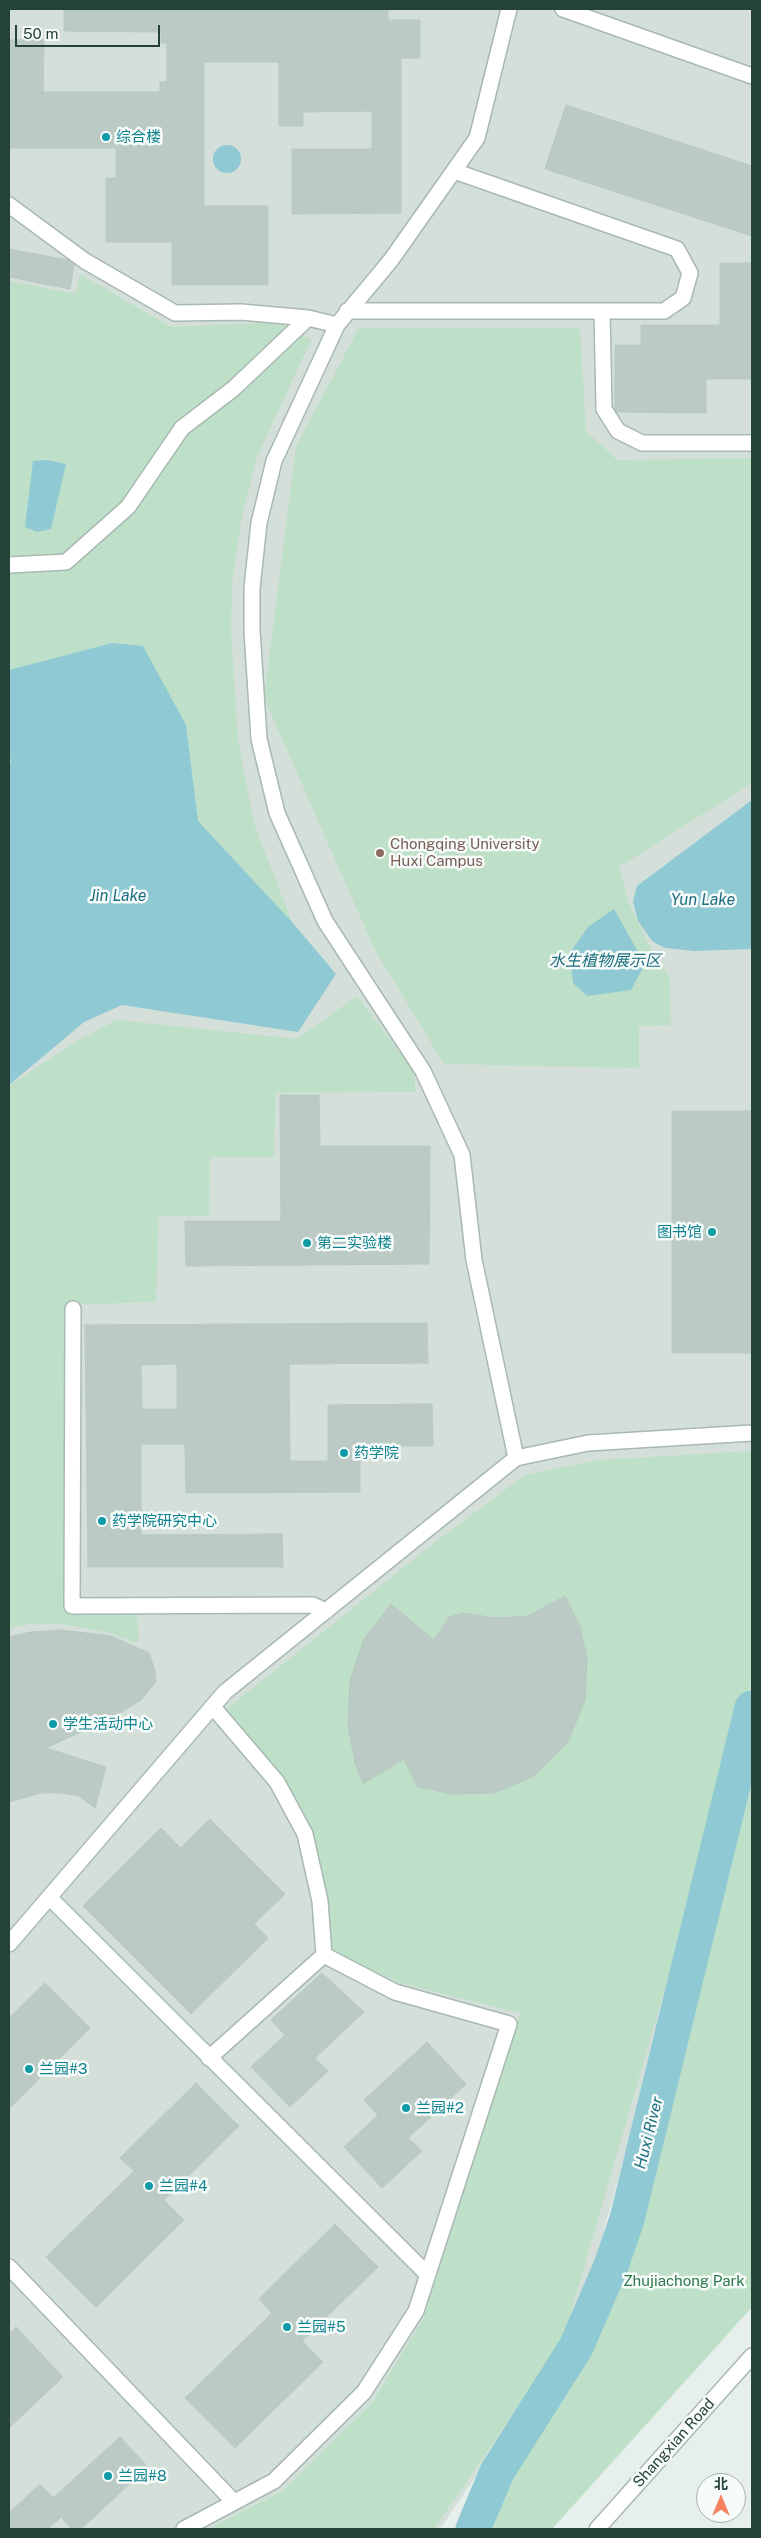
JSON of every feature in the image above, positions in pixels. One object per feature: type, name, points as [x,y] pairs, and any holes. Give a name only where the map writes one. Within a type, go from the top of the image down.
[{"type":"street","points":[[509,9],[477,138],[391,260],[347,310],[337,325],[274,461],[259,523],[252,588],[252,631],[259,739],[277,813],[325,921],[423,1071],[462,1155],[474,1260],[516,1458]]},
{"type":"street","points":[[562,9],[752,76]]},
{"type":"street","points":[[347,310],[664,311],[683,298],[690,273],[678,250],[454,171]]},
{"type":"street","points":[[9,205],[85,261],[175,313],[241,312],[308,318],[337,325]]},
{"type":"street","points":[[602,311],[604,409],[618,431],[642,443],[752,443]]},
{"type":"street","points":[[9,565],[66,562],[128,507],[182,428],[233,389],[308,318]]},
{"type":"street","points":[[73,1309],[72,1606],[313,1605],[326,1611]]},
{"type":"street","points":[[9,1944],[226,1692],[516,1458],[588,1443],[752,1433]]},
{"type":"street","points":[[212,1707],[277,1782],[305,1834],[320,1901],[324,1955]]},
{"type":"street","points":[[49,1898],[428,2275]]},
{"type":"street","points":[[209,2058],[324,1955]]},
{"type":"street","points":[[184,2529],[274,2481],[364,2392],[416,2311],[509,2024],[395,1992],[324,1955]]},
{"type":"street","points":[[9,2267],[234,2502]]},
{"type":"street","name":"Shangxian Road","points":[[596,2529],[752,2356]]},
{"type":"shaded area","name":"Chongqing University Huxi Campus","points":[[9,9],[752,9],[752,1697],[577,2327],[440,2529],[9,2529]]},
{"type":"green space","points":[[80,274],[171,327],[278,322],[311,340],[257,457],[241,521],[232,584],[231,630],[238,740],[254,824],[292,922],[198,821],[186,725],[112,643],[9,670],[9,281],[76,294]]},
{"type":"green space","points":[[359,328],[580,328],[586,431],[617,460],[752,458],[752,783],[619,867],[629,903],[650,947],[670,978],[671,1025],[639,1026],[639,1068],[444,1064],[375,950],[264,698],[296,446]]},
{"type":"green space","points":[[357,996],[415,1073],[415,1092],[276,1093],[274,1157],[210,1157],[209,1216],[159,1216],[156,1302],[66,1305],[66,1611],[136,1611],[139,1636],[136,1643],[111,1633],[61,1624],[29,1624],[9,1628],[9,1086],[75,1042],[117,1020],[297,1039]]},
{"type":"green space","points":[[752,1451],[752,1678],[683,1926],[562,2343],[434,2529],[208,2529],[283,2491],[372,2403],[424,2317],[520,2013],[400,1983],[333,1951],[329,1904],[313,1830],[284,1779],[224,1711],[434,1543],[525,1475],[597,1460]]},
{"type":"green space","name":"Zhujiachong Park","points":[[752,1751],[752,2307],[552,2529],[480,2529],[501,2474],[579,2352],[633,2222]]},
{"type":"water","points":[[227,145],[237,149],[241,159],[237,169],[227,173],[217,169],[213,159],[217,149]]},
{"type":"water","points":[[48,460],[66,464],[51,529],[37,532],[25,527],[33,461]]},
{"type":"water","name":"Jin Lake","points":[[112,643],[143,646],[186,725],[198,821],[292,922],[336,974],[298,1032],[122,1005],[84,1022],[9,1085],[9,768],[11,760],[9,755],[9,670]]},
{"type":"water","name":"Yun Lake","points":[[752,800],[752,949],[694,951],[665,948],[652,941],[638,921],[633,902],[637,886]]},
{"type":"water","name":"水生植物展示区","points":[[614,909],[645,964],[631,990],[587,996],[573,983],[570,953],[588,927]]},
{"type":"building","name":"综合楼","points":[[64,9],[388,9],[388,20],[420,20],[420,58],[401,58],[401,213],[292,214],[292,149],[372,149],[372,111],[303,112],[303,126],[279,126],[279,62],[204,62],[204,206],[268,206],[268,285],[172,285],[172,242],[106,242],[106,178],[116,178],[116,148],[9,148],[9,40],[44,40],[43,92],[160,92],[160,82],[167,82],[167,43],[161,43],[161,32],[64,31]]},
{"type":"building","points":[[566,105],[752,166],[752,236],[545,169]]},
{"type":"building","points":[[9,249],[68,260],[74,265],[70,289],[9,277]]},
{"type":"building","points":[[720,263],[752,263],[752,379],[706,379],[706,413],[617,412],[615,409],[615,345],[641,345],[641,325],[720,325]]},
{"type":"building","points":[[280,1095],[319,1095],[320,1146],[430,1146],[429,1264],[186,1266],[185,1221],[281,1221]]},
{"type":"building","name":"图书馆","points":[[672,1111],[752,1111],[752,1353],[672,1353]]},
{"type":"building","points":[[427,1323],[428,1363],[289,1364],[290,1461],[328,1461],[328,1405],[432,1404],[433,1446],[360,1446],[360,1492],[186,1493],[185,1444],[141,1444],[141,1535],[282,1534],[283,1567],[88,1567],[85,1325]],"holes":[[[177,1364],[177,1409],[142,1409],[141,1365]]]},
{"type":"building","points":[[565,1596],[580,1626],[587,1659],[585,1700],[568,1742],[534,1776],[494,1793],[452,1794],[418,1787],[404,1759],[363,1784],[355,1763],[348,1725],[350,1680],[364,1639],[391,1604],[434,1640],[449,1617],[463,1613],[496,1618],[528,1616]]},
{"type":"building","name":"学生活动中心","points":[[61,1630],[111,1636],[149,1653],[155,1671],[156,1682],[141,1700],[113,1717],[46,1748],[106,1767],[95,1808],[79,1796],[62,1793],[41,1793],[9,1802],[9,1637],[31,1632]]},
{"type":"building","points":[[210,1819],[285,1894],[254,1924],[268,1938],[191,2014],[83,1906],[161,1828],[181,1848]]},
{"type":"building","points":[[322,1973],[364,2012],[315,2058],[328,2071],[290,2107],[251,2067],[285,2035],[271,2020]]},
{"type":"building","name":"兰园#3","points":[[45,1983],[90,2028],[9,2109],[9,2018]]},
{"type":"building","name":"兰园#2","points":[[427,2042],[466,2084],[408,2138],[422,2151],[382,2188],[344,2147],[378,2115],[364,2100]]},
{"type":"building","name":"兰园#4","points":[[196,2083],[239,2126],[164,2200],[184,2220],[96,2307],[46,2257],[134,2171],[120,2158]]},
{"type":"building","name":"兰园#5","points":[[335,2224],[378,2267],[302,2341],[323,2362],[235,2448],[185,2398],[272,2313],[259,2299]]},
{"type":"building","points":[[16,2327],[63,2377],[9,2428],[9,2334]]},
{"type":"building","name":"兰园#8","points":[[120,2437],[148,2467],[81,2529],[72,2529],[61,2517],[48,2529],[9,2529],[9,2513],[40,2484],[53,2498]]},
{"type":"waterway","name":"Huxi River","points":[[473,2529],[497,2472],[576,2347],[611,2266],[627,2219],[752,1708]]},
{"type":"place","name":"综合楼","points":[[106,137]]},
{"type":"place","name":"Chongqing University Huxi Campus","points":[[380,853]]},
{"type":"place","name":"图书馆","points":[[712,1232]]},
{"type":"place","name":"第二实验楼","points":[[307,1243]]},
{"type":"place","name":"药学院","points":[[344,1453]]},
{"type":"place","name":"药学院研究中心","points":[[102,1521]]},
{"type":"place","name":"学生活动中心","points":[[53,1724]]},
{"type":"place","name":"兰园#3","points":[[29,2069]]},
{"type":"place","name":"兰园#2","points":[[406,2108]]},
{"type":"place","name":"兰园#4","points":[[149,2186]]},
{"type":"place","name":"兰园#5","points":[[287,2327]]},
{"type":"place","name":"兰园#8","points":[[108,2476]]}]
